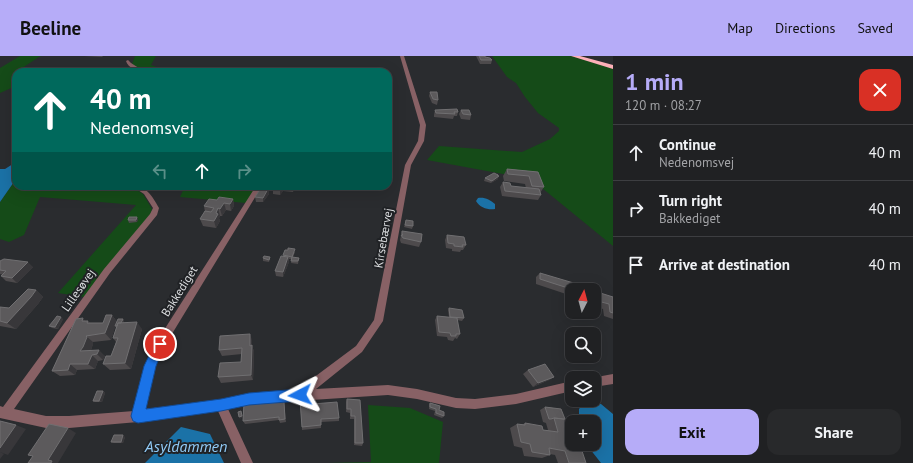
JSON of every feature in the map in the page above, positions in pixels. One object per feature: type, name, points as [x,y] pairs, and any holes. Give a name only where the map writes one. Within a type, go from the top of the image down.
[{"type":"highway","points":[[574,56],[613,67]]},
{"type":"highway","points":[[585,56],[613,64]]},
{"type":"street","name":"Kirsebærvej","points":[[300,395],[358,349],[378,321],[408,165],[421,141],[423,125],[402,56]]},
{"type":"street","points":[[128,61],[129,64],[136,68]]},
{"type":"street","name":"Lillesøvej","points":[[2,413],[107,271],[153,215],[156,208],[146,193],[141,190]]},
{"type":"street","name":"Bakkediget","points":[[138,416],[150,366],[160,344],[256,190]]},
{"type":"street","points":[[601,381],[613,379]]},
{"type":"street","points":[[2,413],[46,422],[69,422],[138,416],[221,405],[249,399],[388,390],[417,394],[456,404],[475,404],[516,399],[565,388]]},
{"type":"street","points":[[221,405],[247,463]]},
{"type":"green space","points":[[20,56],[42,56],[22,68],[12,68],[12,88],[0,93],[0,68]]},
{"type":"green space","points":[[135,56],[156,56],[151,65],[160,68],[138,68],[132,64]]},
{"type":"green space","points":[[492,56],[571,56],[613,68],[613,246],[531,179],[427,160],[439,146],[522,152],[550,139],[559,131],[559,128],[538,113],[516,83],[507,77]]},
{"type":"green space","points":[[12,185],[12,190],[137,190],[143,194],[152,209],[150,216],[84,297],[58,293],[136,205],[40,197],[24,235],[9,242],[0,239],[0,202]]},
{"type":"green space","points":[[183,190],[253,191],[246,203],[180,197]]},
{"type":"green space","points":[[368,405],[410,408],[443,422],[439,463],[328,463],[371,462]]},
{"type":"water","points":[[12,165],[12,185],[0,202],[0,169],[5,169]]},
{"type":"water","points":[[478,198],[485,198],[491,201],[495,204],[495,209],[487,209],[482,207],[476,201]]},
{"type":"water","points":[[601,404],[613,414],[613,463],[601,463],[592,451],[601,451],[601,415],[579,415],[579,409],[581,407],[601,407]]},
{"type":"water","name":"Asyldammen","points":[[181,427],[210,434],[224,463],[145,463]]},
{"type":"building","points":[[479,56],[485,56],[492,60],[481,60]]},
{"type":"building","points":[[430,92],[437,92],[438,100],[433,99]]},
{"type":"building","points":[[457,109],[458,112],[454,112],[455,114],[436,113],[435,110]]},
{"type":"building","points":[[461,110],[469,110],[471,115],[463,114]]},
{"type":"building","points":[[507,169],[538,172],[544,187],[532,186],[529,176],[508,174]]},
{"type":"building","points":[[494,173],[499,176],[492,181],[485,178]]},
{"type":"building","points":[[503,182],[510,183],[511,186],[539,189],[541,195],[505,191]]},
{"type":"building","points":[[260,190],[267,190],[263,198],[255,197]]},
{"type":"building","points":[[219,197],[233,199],[230,204],[224,203],[220,209],[218,208],[216,213],[218,214],[214,221],[200,219],[205,211],[211,212],[214,208],[204,206],[209,199],[217,200]]},
{"type":"building","points":[[129,217],[137,217],[136,220],[128,220]]},
{"type":"building","points":[[406,220],[413,221],[413,226],[405,225]]},
{"type":"building","points":[[402,231],[422,234],[421,242],[403,238],[401,235],[403,235]]},
{"type":"building","points":[[447,235],[464,237],[466,245],[462,245],[463,247],[454,246],[454,244],[448,243]]},
{"type":"building","points":[[288,248],[295,249],[292,257],[283,255],[285,250],[288,250]]},
{"type":"building","points":[[264,256],[270,257],[269,260],[263,258]]},
{"type":"building","points":[[281,256],[288,257],[283,272],[275,271]]},
{"type":"building","points":[[292,257],[299,258],[298,261],[291,261]]},
{"type":"building","points":[[4,259],[28,262],[12,278],[1,276],[6,271],[0,270],[0,261]]},
{"type":"building","points":[[540,273],[574,283],[565,283],[565,287],[540,279]]},
{"type":"building","points":[[28,289],[36,290],[7,323],[0,321],[0,307],[9,308]]},
{"type":"building","points":[[601,293],[613,297],[613,313],[610,312],[609,304],[601,302]]},
{"type":"building","points":[[449,308],[462,310],[464,318],[450,317]]},
{"type":"building","points":[[106,315],[112,315],[105,333],[86,336],[87,337],[83,347],[80,351],[99,350],[97,354],[92,355],[88,364],[70,364],[68,370],[52,371],[76,319],[83,318],[82,321],[88,321],[87,323],[103,323]]},
{"type":"building","points":[[57,316],[61,317],[55,327],[49,326],[54,320]]},
{"type":"building","points":[[437,316],[457,318],[460,334],[451,336],[450,333],[439,332]]},
{"type":"building","points":[[118,319],[123,319],[121,323],[118,323],[117,326],[115,326]]},
{"type":"building","points":[[137,322],[125,363],[103,364],[106,356],[111,356],[118,338],[113,338],[118,323]]},
{"type":"building","points":[[250,334],[250,346],[252,345],[251,375],[218,377],[220,363],[241,362],[242,348],[219,350],[220,336]]},
{"type":"building","points":[[545,364],[554,377],[538,383],[528,370]]},
{"type":"building","points":[[97,391],[103,391],[99,401],[93,401]]},
{"type":"building","points":[[312,399],[313,404],[337,402],[339,418],[321,419],[321,425],[302,427],[300,400]]},
{"type":"building","points":[[347,399],[360,400],[363,443],[355,443],[355,416],[351,416],[351,409],[347,409]]},
{"type":"building","points":[[268,400],[268,403],[284,402],[285,419],[279,420],[279,417],[243,421],[244,403]]},
{"type":"building","points":[[430,403],[440,406],[439,410],[444,412],[444,416],[436,413],[436,409],[430,407]]},
{"type":"building","points":[[545,407],[561,409],[565,419],[554,418],[549,419]]},
{"type":"building","points":[[241,411],[242,416],[239,417],[238,412]]},
{"type":"building","points":[[554,418],[565,419],[565,451],[549,448],[550,455],[532,452],[530,444],[521,442],[517,424],[525,425],[525,423],[542,426],[543,430],[558,432]]},
{"type":"building","points":[[0,421],[16,425],[0,448]]},
{"type":"building","points":[[49,424],[68,428],[48,460],[52,461],[51,463],[28,463],[33,456],[28,455]]},
{"type":"building","points":[[114,435],[123,435],[121,442],[111,442]]},
{"type":"building","points":[[565,451],[582,451],[586,463],[569,463]]},
{"type":"route","points":[[160,344],[150,366],[138,416],[221,405],[249,399],[300,395]]}]
